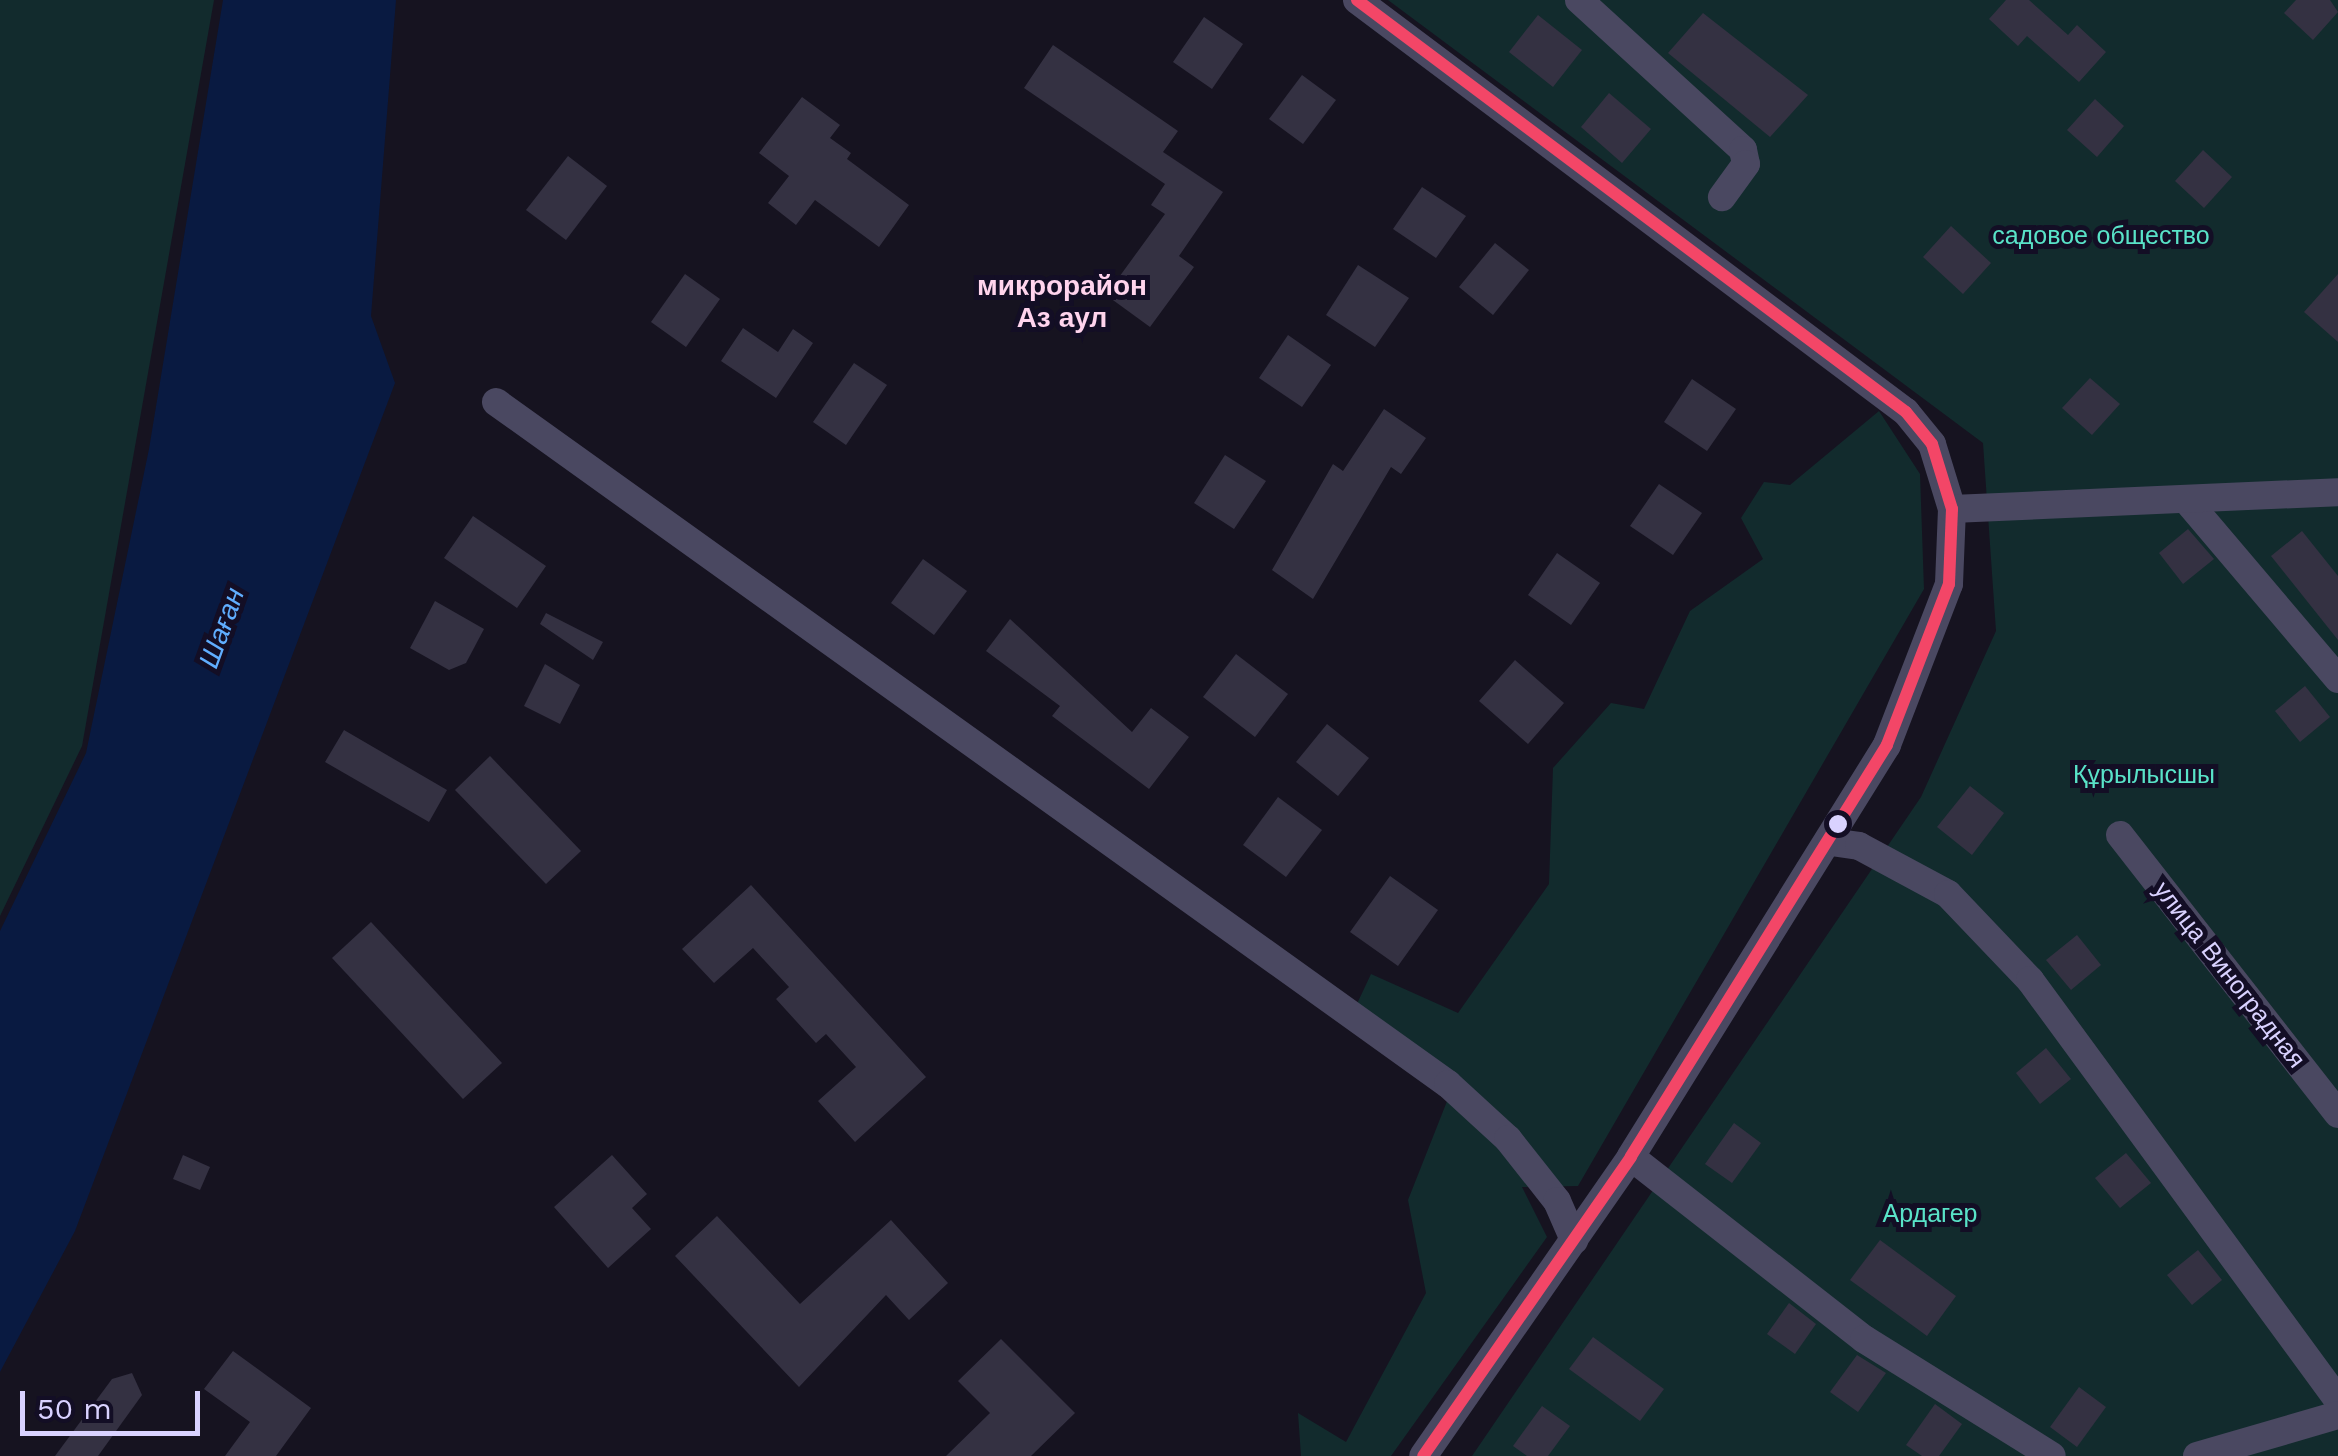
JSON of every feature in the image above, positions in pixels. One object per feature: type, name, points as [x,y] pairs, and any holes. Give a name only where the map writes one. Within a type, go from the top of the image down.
[{"type":"street","points":[[1357,0],[1906,412],[1947,474],[1952,508],[1950,584],[1925,665],[1830,842],[1631,1157],[1424,1456]]},
{"type":"street","points":[[1579,0],[1743,150],[1746,164],[1722,197]]},
{"type":"street","points":[[496,402],[1448,1084],[1508,1139],[1558,1201],[1574,1240]]},
{"type":"street","points":[[1952,508],[2188,502],[2338,492]]},
{"type":"street","points":[[2188,502],[2338,678]]},
{"type":"street","name":"улица Виноградная","points":[[2120,835],[2338,1114]]},
{"type":"street","points":[[1830,842],[1860,846],[1948,894],[2030,980],[2338,1400]]},
{"type":"street","points":[[1631,1157],[1864,1339],[2052,1456]]},
{"type":"street","points":[[2197,1456],[2338,1415]]},
{"type":"green space","points":[[0,0],[214,0],[82,746],[0,916]]},
{"type":"green space","points":[[1388,0],[2338,0],[2338,1456],[1472,1456],[1921,797],[1996,631],[1983,443]]},
{"type":"green space","points":[[1879,411],[1920,474],[1924,589],[1578,1186],[1522,1187],[1547,1237],[1391,1456],[1301,1456],[1298,1413],[1346,1442],[1426,1293],[1408,1200],[1457,1076],[1355,1008],[1371,974],[1458,1013],[1549,884],[1553,768],[1611,703],[1644,709],[1690,611],[1763,559],[1741,518],[1764,482],[1790,485]]},
{"type":"water","name":"Шаған","points":[[223,0],[396,0],[371,316],[395,383],[75,1231],[0,1372],[0,931],[86,753],[149,449]]},
{"type":"building","points":[[2006,0],[2029,0],[2068,35],[2077,25],[2106,52],[2079,82],[2027,36],[2018,46],[1989,19]]},
{"type":"building","points":[[2296,0],[2330,0],[2338,12],[2313,40],[2284,13]]},
{"type":"building","points":[[1703,13],[1808,95],[1770,137],[1668,53]]},
{"type":"building","points":[[1538,15],[1582,50],[1553,87],[1509,52]]},
{"type":"building","points":[[1204,17],[1243,44],[1212,89],[1173,62]]},
{"type":"building","points":[[1053,45],[1178,131],[1163,152],[1223,192],[1179,256],[1194,267],[1150,327],[1106,295],[1165,214],[1151,205],[1165,184],[1024,88]]},
{"type":"building","points":[[1302,75],[1336,100],[1303,144],[1269,119]]},
{"type":"building","points":[[1609,93],[1651,129],[1622,163],[1581,127]]},
{"type":"building","points":[[802,97],[840,125],[830,138],[851,153],[847,159],[909,205],[879,247],[815,200],[796,225],[768,203],[789,176],[759,153]]},
{"type":"building","points":[[2095,99],[2124,126],[2097,157],[2067,130]]},
{"type":"building","points":[[2203,150],[2232,177],[2204,208],[2175,181]]},
{"type":"building","points":[[568,156],[607,186],[566,240],[526,210]]},
{"type":"building","points":[[1422,187],[1466,216],[1436,258],[1393,229]]},
{"type":"building","points":[[1951,226],[1991,263],[1963,294],[1923,257]]},
{"type":"building","points":[[1495,243],[1529,270],[1493,315],[1459,287]]},
{"type":"building","points":[[1358,265],[1409,298],[1375,347],[1326,315]]},
{"type":"building","points":[[685,274],[720,299],[686,347],[651,322]]},
{"type":"building","points":[[2338,274],[2338,342],[2304,312]]},
{"type":"building","points":[[743,328],[778,352],[793,329],[813,343],[776,398],[721,361]]},
{"type":"building","points":[[1288,335],[1331,365],[1302,407],[1259,378]]},
{"type":"building","points":[[854,363],[887,385],[846,445],[813,422]]},
{"type":"building","points":[[2090,378],[2120,404],[2092,435],[2062,408]]},
{"type":"building","points":[[1692,379],[1736,409],[1707,451],[1664,422]]},
{"type":"building","points":[[1384,409],[1426,438],[1401,474],[1391,467],[1313,599],[1272,570],[1333,464],[1343,471]]},
{"type":"building","points":[[1225,455],[1266,481],[1234,529],[1194,503]]},
{"type":"building","points":[[1659,484],[1702,513],[1673,555],[1630,526]]},
{"type":"building","points":[[473,516],[546,566],[517,608],[444,558]]},
{"type":"building","points":[[2188,529],[2214,559],[2183,584],[2159,553]]},
{"type":"building","points":[[2302,531],[2338,576],[2338,640],[2271,556]]},
{"type":"building","points":[[1557,553],[1600,583],[1571,625],[1528,595]]},
{"type":"building","points":[[923,559],[967,591],[934,635],[891,603]]},
{"type":"building","points":[[435,601],[484,629],[466,663],[449,670],[410,648]]},
{"type":"building","points":[[546,613],[603,642],[593,660],[540,624]]},
{"type":"building","points":[[1010,619],[1132,732],[1151,708],[1189,737],[1149,789],[1052,716],[1060,706],[986,651]]},
{"type":"building","points":[[1236,654],[1288,694],[1255,737],[1203,697]]},
{"type":"building","points":[[1515,660],[1564,703],[1528,744],[1479,701]]},
{"type":"building","points":[[545,664],[580,685],[560,724],[524,706]]},
{"type":"building","points":[[2305,686],[2330,717],[2300,742],[2275,711]]},
{"type":"building","points":[[1327,724],[1369,758],[1338,796],[1296,762]]},
{"type":"building","points":[[344,730],[447,790],[429,822],[325,762]]},
{"type":"building","points":[[490,756],[581,851],[546,884],[455,790]]},
{"type":"building","points":[[1970,786],[2004,813],[1972,855],[1937,827]]},
{"type":"building","points":[[1278,797],[1322,830],[1286,877],[1243,845]]},
{"type":"building","points":[[1390,876],[1438,910],[1398,966],[1350,932]]},
{"type":"building","points":[[751,885],[926,1077],[855,1142],[818,1101],[856,1067],[826,1034],[816,1043],[776,999],[789,987],[753,948],[714,983],[682,949]]},
{"type":"building","points":[[371,922],[502,1063],[463,1099],[332,958]]},
{"type":"building","points":[[2077,935],[2101,965],[2071,990],[2046,960]]},
{"type":"building","points":[[2046,1048],[2071,1079],[2040,1104],[2016,1073]]},
{"type":"building","points":[[1734,1123],[1761,1143],[1732,1183],[1705,1164]]},
{"type":"building","points":[[2126,1153],[2151,1183],[2120,1208],[2095,1178]]},
{"type":"building","points":[[183,1155],[210,1167],[200,1190],[173,1179]]},
{"type":"building","points":[[612,1155],[647,1194],[632,1208],[651,1229],[608,1268],[554,1207]]},
{"type":"building","points":[[717,1216],[800,1304],[891,1220],[948,1283],[909,1320],[886,1295],[799,1387],[675,1256]]},
{"type":"building","points":[[1880,1240],[1956,1296],[1927,1336],[1850,1280]]},
{"type":"building","points":[[2198,1250],[2222,1280],[2192,1305],[2167,1275]]},
{"type":"building","points":[[1789,1303],[1816,1324],[1795,1354],[1767,1334]]},
{"type":"building","points":[[1593,1337],[1664,1389],[1640,1421],[1569,1369]]},
{"type":"building","points":[[1001,1339],[1075,1413],[1031,1456],[946,1456],[990,1413],[958,1381]]},
{"type":"building","points":[[233,1351],[311,1408],[276,1456],[225,1456],[250,1422],[204,1389]]},
{"type":"building","points":[[1857,1355],[1886,1373],[1858,1412],[1830,1392]]},
{"type":"building","points":[[132,1373],[142,1395],[98,1456],[55,1456],[112,1379]]},
{"type":"building","points":[[2079,1387],[2106,1407],[2077,1447],[2050,1427]]},
{"type":"building","points":[[1935,1404],[1962,1424],[1939,1456],[1922,1456],[1906,1445]]},
{"type":"building","points":[[1542,1406],[1570,1426],[1548,1456],[1527,1456],[1513,1446]]},
{"type":"transit line","points":[[1357,0],[1906,412],[1932,444],[1952,509],[1949,584],[1887,745],[1631,1157],[1423,1456]]},
{"type":"district","name":"микрорайон Аз аул","points":[[1062,302]]},
{"type":"park label","name":"садовое общество","points":[[2101,236]]},
{"type":"park label","name":"Құрылысшы","points":[[2144,775]]},
{"type":"park label","name":"Ардагер","points":[[1930,1214]]}]
